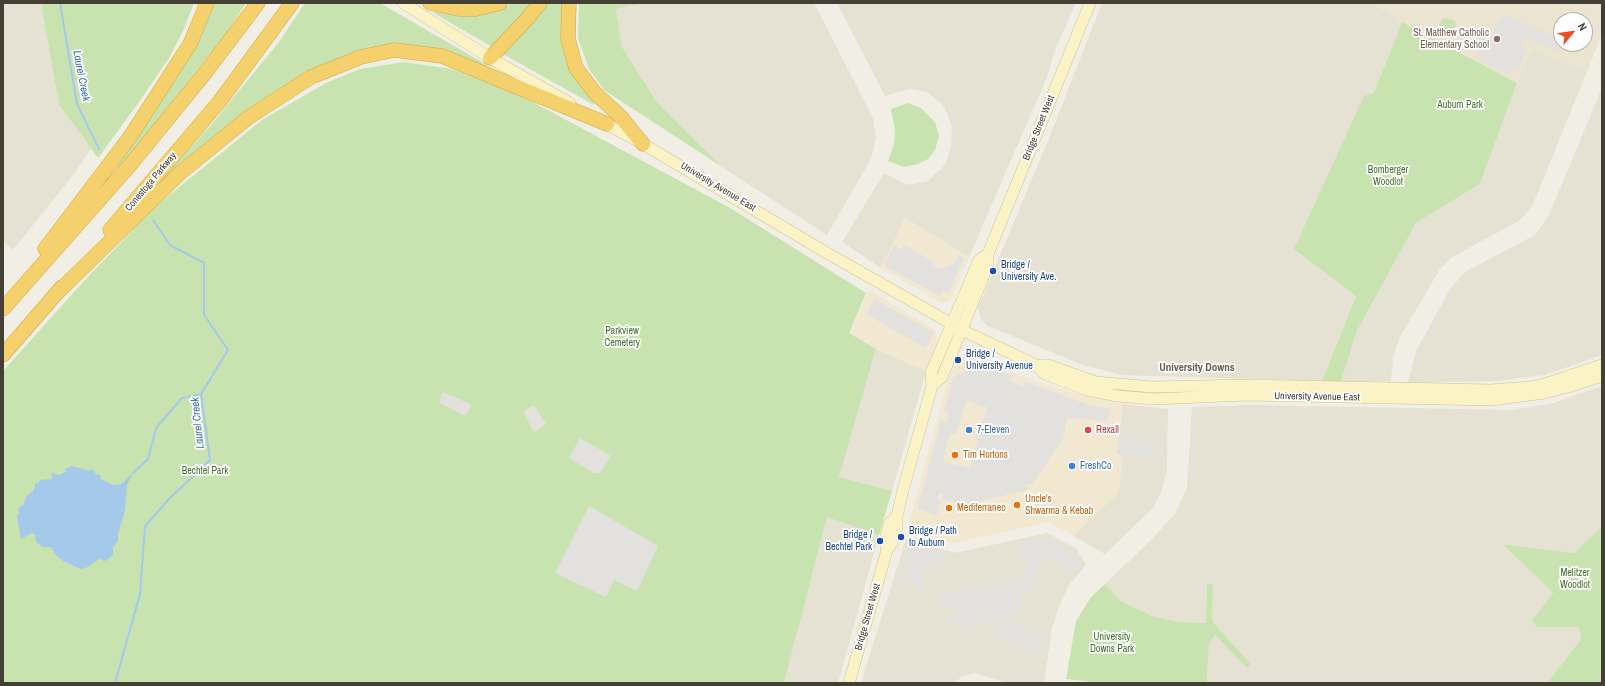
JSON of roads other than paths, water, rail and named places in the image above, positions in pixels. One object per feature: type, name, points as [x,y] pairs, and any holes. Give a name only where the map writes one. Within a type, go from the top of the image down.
[{"type":"highway","points":[[3,308],[130,137],[190,44],[207,3]]},
{"type":"highway","points":[[3,308],[130,165],[205,73],[258,3]]},
{"type":"highway","name":"Conestoga Parkway","points":[[3,355],[220,101],[292,3]]},
{"type":"highway","points":[[430,3],[460,9],[476,9],[500,3]]},
{"type":"highway","points":[[490,58],[540,3]]},
{"type":"highway","points":[[569,3],[568,39],[576,68],[595,94],[620,116],[644,144]]},
{"type":"highway","points":[[56,294],[180,173],[249,117],[311,77],[361,57],[394,50],[442,56],[607,124]]},
{"type":"main road","name":"University Avenue East","points":[[403,3],[490,58],[644,144],[827,253],[957,327],[1036,365],[1045,374],[1087,390],[1118,396],[1154,399],[1246,396],[1397,400],[1491,400],[1544,393],[1602,376]]},
{"type":"main road","name":"Bridge Street West","points":[[850,683],[887,550],[885,540],[889,524],[897,516],[932,386],[942,377],[957,327],[988,265],[988,254],[1090,3]]},
{"type":"main road","name":"University Avenue East","points":[[1036,365],[1048,365],[1096,382],[1152,387],[1247,386],[1491,390],[1531,387],[1548,383],[1602,365]]},
{"type":"water","points":[[72,466],[89,471],[92,469],[94,472],[95,471],[95,474],[100,475],[101,479],[113,485],[121,484],[133,473],[127,485],[125,510],[118,534],[118,541],[113,547],[113,555],[105,561],[99,559],[88,567],[81,569],[63,561],[56,555],[51,547],[42,547],[36,539],[34,539],[36,535],[32,533],[21,539],[17,516],[19,513],[18,509],[23,505],[27,496],[34,490],[35,484],[40,480],[51,479],[53,477],[50,473],[59,475],[66,472],[65,469]]},
{"type":"waterway","name":"Laurel Creek","points":[[60,3],[77,104],[99,149]]},
{"type":"waterway","name":"Laurel Creek","points":[[115,683],[140,594],[145,526],[169,499],[210,460],[201,394],[228,350],[204,315],[204,263],[170,245],[153,220]]},
{"type":"waterway","points":[[133,473],[148,459],[156,428],[168,414],[182,398],[201,394]]},
{"type":"place","name":"St. Matthew Catholic Elementary School","points":[[1497,39]]},
{"type":"place","name":"Bridge / University Ave.","points":[[993,271]]},
{"type":"place","name":"Bridge / University Avenue","points":[[958,360]]},
{"type":"place","name":"7-Eleven","points":[[969,430]]},
{"type":"place","name":"Rexall","points":[[1088,430]]},
{"type":"place","name":"Tim Hortons","points":[[955,455]]},
{"type":"place","name":"FreshCo","points":[[1072,466]]},
{"type":"place","name":"Uncle's Shwarma & Kebab","points":[[1017,505]]},
{"type":"place","name":"Mediterraneo","points":[[949,508]]},
{"type":"place","name":"Bridge / Path to Auburn","points":[[901,537]]},
{"type":"place","name":"Bridge / Bechtel Park","points":[[880,541]]},
{"type":"district","name":"University Downs","points":[[1197,368]]},
{"type":"park label","name":"Auburn Park","points":[[1460,105]]},
{"type":"park label","name":"Bomberger Woodlot","points":[[1388,176]]},
{"type":"park label","name":"Parkview Cemetery","points":[[622,336]]},
{"type":"park label","name":"Bechtel Park","points":[[205,471]]},
{"type":"park label","name":"Melitzer Woodlot","points":[[1575,578]]},
{"type":"park label","name":"University Downs Park","points":[[1112,642]]}]
